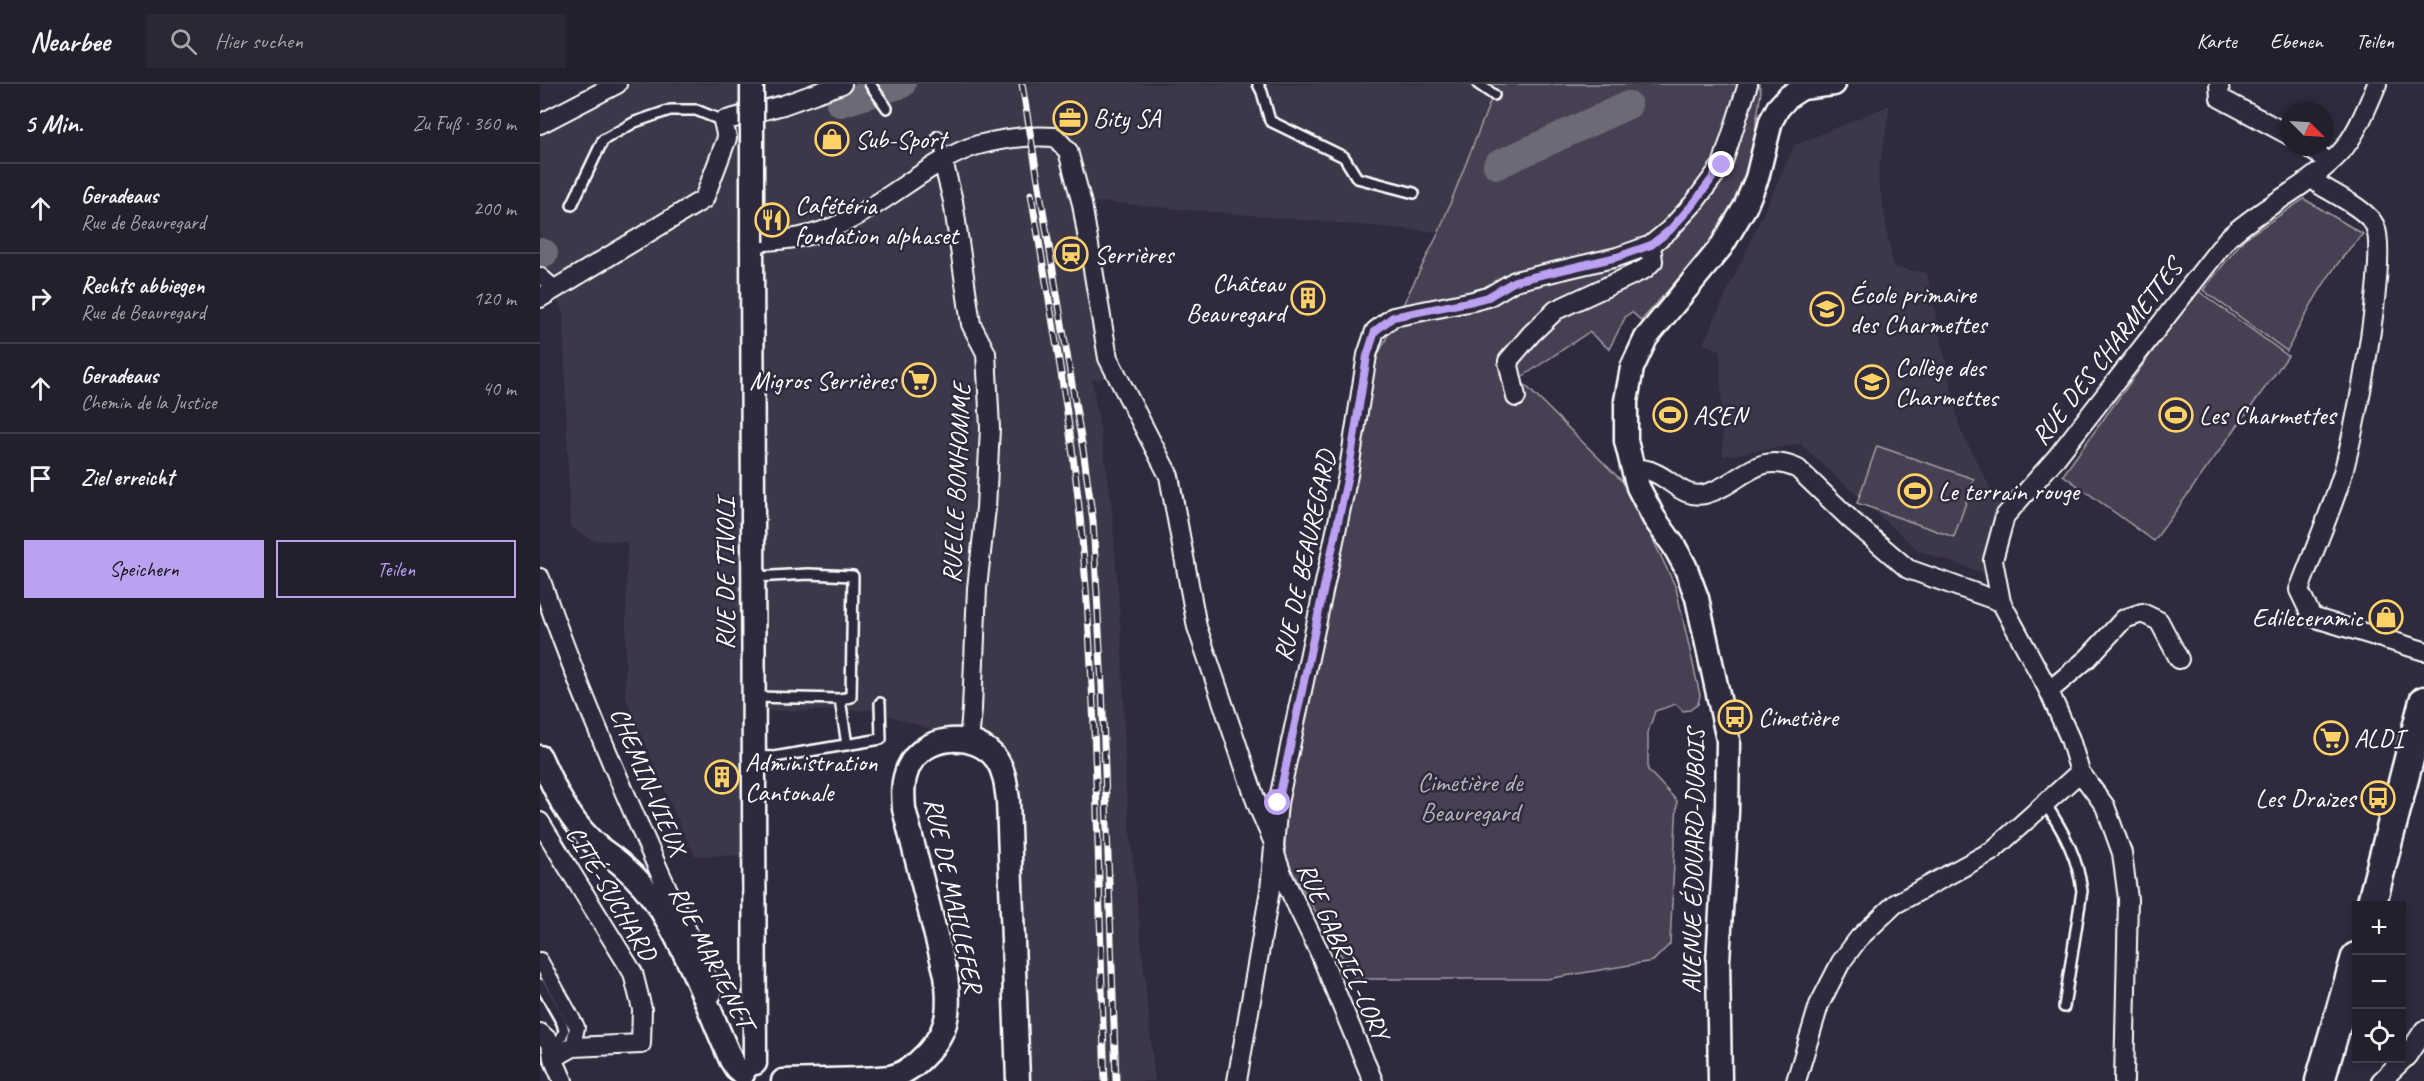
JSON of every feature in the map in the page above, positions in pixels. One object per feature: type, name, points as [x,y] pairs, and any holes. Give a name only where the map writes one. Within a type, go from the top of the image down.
[{"type":"main road","points":[[2372,901],[2424,701]]},
{"type":"main road","points":[[2319,1081],[2352,970]]},
{"type":"street","points":[[540,124],[617,84]]},
{"type":"street","name":"RUE DE TIVOLI","points":[[746,1073],[755,756],[752,84]]},
{"type":"street","points":[[540,275],[548,293],[704,199],[728,138],[723,121],[783,105],[842,84]]},
{"type":"street","points":[[1516,397],[1508,361],[1531,334],[1556,310],[1645,269],[1653,261],[1651,245],[1670,230],[1694,203],[1722,165],[1748,84]]},
{"type":"street","points":[[1785,90],[1834,84]]},
{"type":"street","points":[[2219,84],[2220,98],[2280,130]]},
{"type":"street","name":"RUE DES CHARMETTES","points":[[2124,1081],[2128,899],[2122,853],[2105,806],[2080,772],[2070,739],[2049,691],[2001,602],[1993,560],[2005,516],[2056,458],[2227,239],[2246,222],[2313,177],[2342,151],[2359,123],[2377,84]]},
{"type":"street","name":"AVENUE ÉDOUARD-DUBOIS","points":[[1720,1081],[1719,961],[1729,766],[1727,731],[1697,598],[1685,566],[1654,518],[1638,487],[1626,441],[1625,414],[1628,387],[1639,350],[1658,322],[1708,265],[1745,207],[1757,178],[1771,121],[1785,90]]},
{"type":"street","points":[[752,242],[801,239],[845,222],[943,161],[977,145],[1030,135],[1055,137],[1068,151],[1082,204],[1108,358],[1170,476],[1197,627],[1257,804],[1273,841]]},
{"type":"street","points":[[2321,156],[2330,162]]},
{"type":"street","name":"RUELLE BONHOMME","points":[[943,161],[953,201],[971,324],[986,353],[989,407],[986,508],[977,588],[969,742]]},
{"type":"street","points":[[2313,177],[2320,185],[2372,221],[2379,240],[2379,268],[2360,396],[2342,478],[2299,590],[2312,617],[2424,651]]},
{"type":"street","name":"RUE DE BEAUREGARD","points":[[1237,1081],[1270,890],[1278,803],[1348,475],[1367,356],[1375,331],[1393,317],[1488,297],[1515,281],[1617,257],[1651,245]]},
{"type":"street","points":[[1633,469],[1657,473],[1676,488],[1692,494],[1705,494],[1760,464],[1787,464],[1798,470],[1908,569],[2001,602]]},
{"type":"street","name":"CHEMIN-VIEUX","points":[[540,578],[563,647],[703,965],[722,1024],[721,1038]]},
{"type":"street","points":[[2049,691],[2088,658],[2124,619],[2142,613],[2159,621],[2179,659]]},
{"type":"street","name":"RUE DE MAILLEFER","points":[[783,1081],[871,1080],[892,1077],[909,1070],[933,1049],[946,1024],[950,1002],[946,975],[904,809],[903,786],[909,766],[921,751],[936,742],[953,739],[986,749],[996,759],[1003,772],[1008,800],[1018,1081]]},
{"type":"street","name":"RUE MARTENET","points":[[540,757],[560,803],[574,822],[591,841],[642,884],[661,910],[697,981],[736,1068],[746,1073],[765,1064],[770,1067],[776,1081]]},
{"type":"street","points":[[1796,1081],[1819,1005],[1841,962],[1859,938],[1895,904],[1992,851],[2046,805],[2080,772]]},
{"type":"street","name":"CITÉ-SUCHARD","points":[[540,822],[633,973],[642,1009],[641,1044],[573,1047],[547,1056]]},
{"type":"street","name":"RUE GABRIEL-LORY","points":[[1273,841],[1283,877],[1319,951],[1373,1081]]},
{"type":"street","points":[[540,960],[577,1027],[573,1047]]},
{"type":"street","points":[[2381,1081],[2407,1056],[2424,1030]]},
{"type":"street","points":[[540,1033],[552,1043],[547,1056],[563,1081]]},
{"type":"lane","points":[[870,84],[887,108]]},
{"type":"lane","points":[[1258,84],[1263,92],[1270,121],[1344,158],[1357,178],[1414,193]]},
{"type":"lane","points":[[1478,84],[1494,95]]},
{"type":"lane","points":[[572,205],[603,140],[635,122],[670,110],[696,110],[723,121]]},
{"type":"lane","points":[[938,136],[943,161]]},
{"type":"lane","points":[[754,577],[808,574],[853,576],[851,697],[840,699],[755,697]]},
{"type":"lane","points":[[840,699],[847,745]]},
{"type":"lane","points":[[755,756],[774,757],[881,740],[880,703]]},
{"type":"lane","points":[[2046,805],[2072,849],[2082,891],[2064,1007]]},
{"type":"lane","points":[[540,984],[562,1023],[564,1031],[547,1056]]},
{"type":"shaded area","points":[[617,84],[752,84],[752,124],[870,84],[1477,84],[1492,96],[1439,232],[1101,202],[1082,205],[1107,378],[1092,380],[1111,496],[1122,647],[1126,789],[1155,1081],[1018,1081],[1003,772],[969,742],[872,710],[762,711],[761,855],[695,856],[625,696],[627,542],[592,540],[570,527],[563,312],[540,260],[540,124]]},
{"type":"shaded area","name":"École primaire des Charmettes","points":[[1890,105],[1878,176],[1893,267],[1927,273],[1960,429],[2000,507],[1984,573],[1919,551],[1800,444],[1723,456],[1720,350],[1703,344],[1795,145]]},
{"type":"green space","name":"Cimetière de Beauregard","points":[[1477,84],[1759,84],[1761,91],[1752,152],[1742,184],[1723,228],[1641,321],[1632,312],[1626,316],[1609,349],[1589,332],[1519,379],[1628,487],[1676,588],[1700,695],[1698,704],[1690,710],[1683,711],[1676,704],[1655,711],[1648,732],[1648,770],[1677,801],[1670,944],[1653,961],[1547,979],[1355,979],[1285,859],[1285,805],[1377,357],[1439,232],[1492,97]]},
{"type":"green space","points":[[2304,199],[2363,234],[2340,260],[2320,289],[2287,351],[2203,290],[2244,239]]},
{"type":"green space","name":"Les Charmettes","points":[[2197,290],[2288,356],[2154,541],[2063,475]]},
{"type":"green space","name":"Le terrain rouge","points":[[1877,446],[1974,479],[1954,537],[1857,503]]},
{"type":"waterway","points":[[840,103],[902,84]]},
{"type":"waterway","points":[[1497,165],[1628,105]]},
{"type":"waterway","points":[[540,252],[544,253]]},
{"type":"railway","points":[[1022,84],[1093,521],[1102,686],[1116,1081]]},
{"type":"railway","points":[[1031,194],[1070,435],[1086,587],[1094,728],[1105,1081]]},
{"type":"place","name":"Bity SA","points":[[1070,118]]},
{"type":"place","name":"Sub-Sport","points":[[832,139]]},
{"type":"place","name":"Cafétéria fondation alphaset","points":[[772,220]]},
{"type":"place","name":"Serrières","points":[[1071,254]]},
{"type":"place","name":"Château Beauregard","points":[[1308,298]]},
{"type":"place","name":"École primaire des Charmettes","points":[[1827,309]]},
{"type":"place","name":"Migros Serrières","points":[[919,380]]},
{"type":"place","name":"Collège des Charmettes","points":[[1872,382]]},
{"type":"place","name":"ASEN","points":[[1670,415]]},
{"type":"place","name":"Les Charmettes","points":[[2176,415]]},
{"type":"place","name":"Le terrain rouge","points":[[1915,491]]},
{"type":"place","name":"Edileceramic","points":[[2386,617]]},
{"type":"place","name":"Cimetière","points":[[1735,717]]},
{"type":"place","name":"ALDI","points":[[2331,738]]},
{"type":"place","name":"Administration Cantonale","points":[[722,777]]},
{"type":"place","name":"Les Draizes","points":[[2378,798]]},
{"type":"route","points":[[1278,803],[1348,475],[1367,356],[1375,331],[1393,317],[1488,297],[1515,281],[1541,273],[1617,257],[1651,245],[1670,230],[1694,203],[1722,165]]}]
